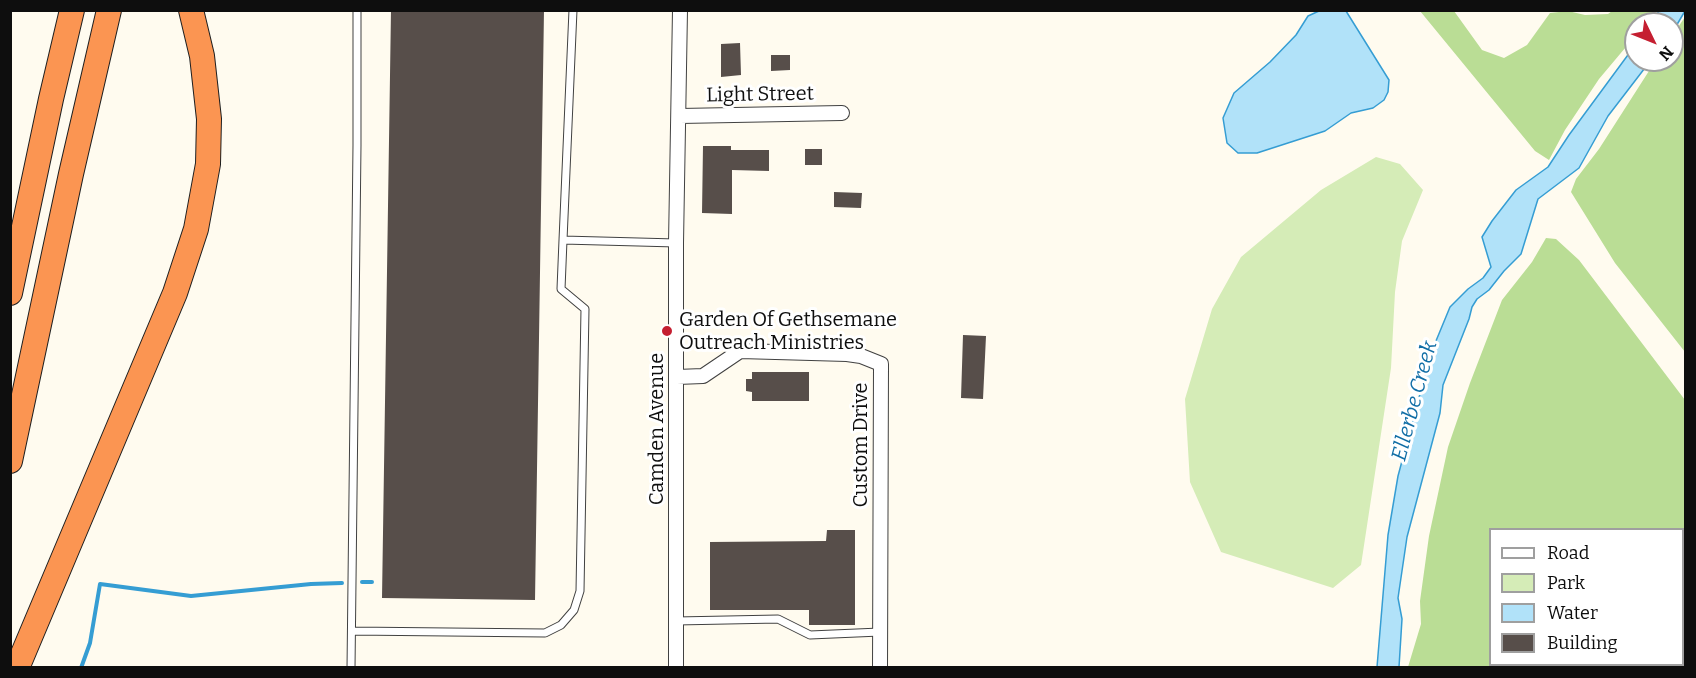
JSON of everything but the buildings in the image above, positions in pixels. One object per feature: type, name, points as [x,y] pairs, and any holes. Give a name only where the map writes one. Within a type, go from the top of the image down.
[{"type":"highway","points":[[10,293],[72,10]]},
{"type":"highway","points":[[10,461],[73,162],[109,10]]},
{"type":"highway","points":[[17,668],[167,313],[190,251],[201,208],[209,141],[208,97],[191,10]]},
{"type":"street","name":"Camden Avenue","points":[[675,668],[676,243],[680,116],[680,10]]},
{"type":"street","name":"Light Street","points":[[680,116],[842,113]]},
{"type":"street","name":"Custom Drive","points":[[677,377],[703,376],[740,351],[847,354],[861,356],[881,364],[880,668]]},
{"type":"lane","points":[[351,668],[357,10]]},
{"type":"lane","points":[[352,631],[545,633],[561,625],[574,610],[580,591],[585,309],[561,289],[573,10]]},
{"type":"lane","points":[[563,240],[676,243]]},
{"type":"lane","points":[[676,621],[778,619],[810,635],[880,632]]},
{"type":"green space","points":[[1420,11],[1454,11],[1482,50],[1504,58],[1527,45],[1550,13],[1568,11],[1585,15],[1608,14],[1612,11],[1657,11],[1624,12],[1624,49],[1599,79],[1565,130],[1549,160],[1535,151]]},
{"type":"green space","points":[[1684,18],[1685,352],[1615,263],[1571,192],[1576,179],[1599,149],[1648,72],[1684,72]]},
{"type":"green space","points":[[1376,157],[1400,164],[1423,190],[1402,241],[1395,292],[1391,368],[1361,565],[1333,588],[1221,552],[1190,482],[1185,399],[1212,309],[1241,257],[1321,190]]},
{"type":"green space","points":[[1546,238],[1556,239],[1579,260],[1685,400],[1685,667],[1408,667],[1421,624],[1420,601],[1429,536],[1448,447],[1502,300],[1532,262]]},
{"type":"water","points":[[1659,10],[1685,11],[1684,13],[1658,12]]},
{"type":"water","points":[[1319,11],[1346,11],[1389,80],[1388,92],[1384,100],[1373,108],[1351,113],[1325,131],[1257,153],[1238,153],[1227,143],[1223,118],[1234,93],[1270,62],[1296,35],[1308,16]]},
{"type":"water","points":[[1624,60],[1624,72],[1642,72],[1608,116],[1579,168],[1538,199],[1521,254],[1472,307],[1443,385],[1440,413],[1407,537],[1398,598],[1402,619],[1399,667],[1377,667],[1388,535],[1398,476],[1431,353],[1450,307],[1483,278],[1491,267],[1482,237],[1492,221],[1516,190],[1548,167]]},
{"type":"waterway","points":[[362,582],[372,582]]},
{"type":"waterway","points":[[81,668],[90,643],[100,584],[191,596],[342,583]]},
{"type":"place","name":"Garden Of Gethsemane Outreach Ministries","points":[[667,331]]},
{"type":"water label","name":"Ellerbe Creek","points":[[1415,401]]}]
